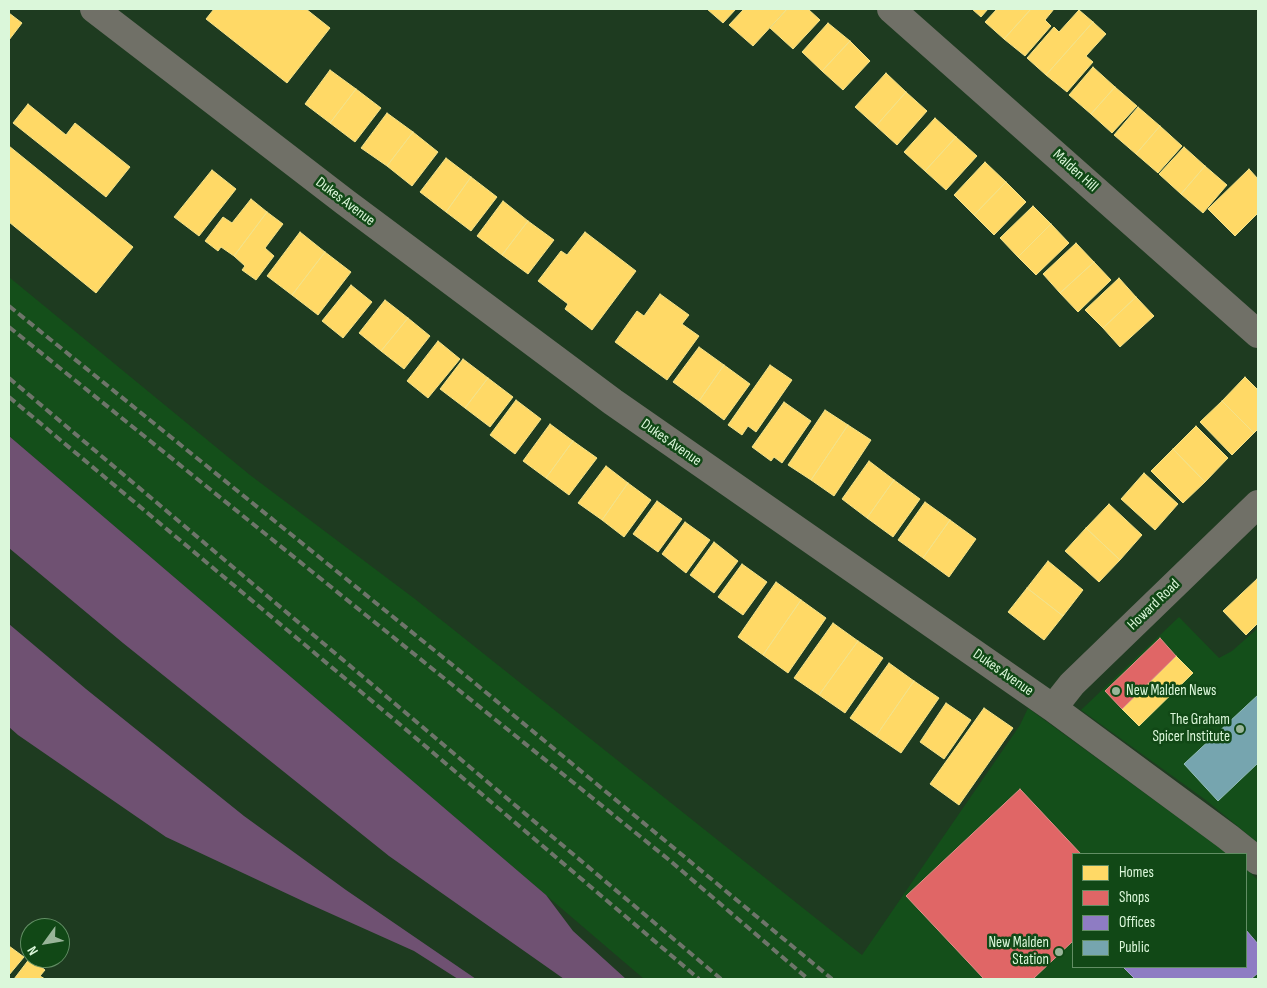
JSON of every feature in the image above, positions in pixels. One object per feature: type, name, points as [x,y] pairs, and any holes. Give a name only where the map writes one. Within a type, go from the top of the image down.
[{"type":"street","name":"Dukes Avenue","points":[[94,9],[346,202],[613,402],[1053,708],[1258,861]]},
{"type":"street","name":"Malden Hill","points":[[891,9],[1258,334]]},
{"type":"street","name":"Howard Road","points":[[1053,708],[1072,684],[1258,504]]},
{"type":"shaded area","points":[[9,277],[250,475],[415,599],[862,955],[1020,725],[1028,708],[1227,853],[1072,853],[1072,968],[1247,968],[1247,870],[1258,880],[1258,979],[644,979],[9,436]]},
{"type":"shaded area","points":[[9,436],[546,895],[573,931],[626,979],[564,979],[389,856],[123,643],[9,548]]},
{"type":"shaded area","points":[[1179,617],[1219,658],[1232,651],[1258,628],[1258,843],[1207,801],[1081,710]]},
{"type":"shaded area","points":[[9,624],[86,689],[244,816],[346,890],[476,979],[458,979],[414,951],[166,837],[18,735],[9,727]]},
{"type":"building: Homes","points":[[214,9],[306,9],[330,28],[287,83],[206,19]]},
{"type":"building: Homes","points":[[707,9],[736,9],[723,23]]},
{"type":"building: Homes","points":[[744,9],[787,9],[753,46],[729,25]]},
{"type":"building: Homes","points":[[787,9],[808,9],[820,20],[793,49],[770,28]]},
{"type":"building: Homes","points":[[972,9],[988,9],[981,17]]},
{"type":"building: Homes","points":[[997,9],[1031,9],[1004,39],[985,22]]},
{"type":"building: Homes","points":[[1031,9],[1054,9],[1045,20],[1051,26],[1025,56],[1004,39]]},
{"type":"building: Homes","points":[[1079,10],[1093,22],[1046,75],[1027,58],[1054,27],[1059,32]]},
{"type":"building: Homes","points":[[9,13],[22,23],[9,40]]},
{"type":"building: Homes","points":[[1093,22],[1106,34],[1086,56],[1093,62],[1067,92],[1046,75]]},
{"type":"building: Homes","points":[[828,23],[850,41],[822,71],[802,52]]},
{"type":"building: Homes","points":[[850,41],[870,61],[843,90],[822,71]]},
{"type":"building: Homes","points":[[1093,67],[1115,87],[1091,114],[1069,95]]},
{"type":"building: Homes","points":[[330,70],[356,89],[330,123],[305,104]]},
{"type":"building: Homes","points":[[886,73],[906,92],[876,126],[855,107]]},
{"type":"building: Homes","points":[[1115,87],[1137,106],[1112,133],[1091,114]]},
{"type":"building: Homes","points":[[356,89],[381,108],[355,142],[330,123]]},
{"type":"building: Homes","points":[[906,92],[927,111],[897,145],[876,126]]},
{"type":"building: Homes","points":[[28,104],[66,135],[75,123],[130,167],[106,197],[13,123]]},
{"type":"building: Homes","points":[[1138,107],[1160,126],[1136,154],[1114,135]]},
{"type":"building: Homes","points":[[387,113],[413,132],[387,166],[361,148]]},
{"type":"building: Homes","points":[[935,118],[956,137],[925,171],[904,152]]},
{"type":"building: Homes","points":[[1160,126],[1182,146],[1158,173],[1136,154]]},
{"type":"building: Homes","points":[[413,132],[438,152],[412,186],[387,166]]},
{"type":"building: Homes","points":[[956,137],[977,156],[946,190],[925,171]]},
{"type":"building: Homes","points":[[9,146],[133,247],[96,293],[9,222]]},
{"type":"building: Homes","points":[[1184,147],[1205,166],[1181,194],[1159,174]]},
{"type":"building: Homes","points":[[446,158],[471,177],[446,212],[420,192]]},
{"type":"building: Homes","points":[[985,162],[1006,182],[974,215],[954,195]]},
{"type":"building: Homes","points":[[1205,166],[1227,185],[1203,213],[1181,194]]},
{"type":"building: Homes","points":[[1249,169],[1258,179],[1258,213],[1235,236],[1208,209]]},
{"type":"building: Homes","points":[[212,170],[236,189],[199,236],[174,217]]},
{"type":"building: Homes","points":[[471,177],[497,197],[471,231],[446,212]]},
{"type":"building: Homes","points":[[1006,182],[1026,202],[994,235],[974,215]]},
{"type":"building: Homes","points":[[251,199],[267,212],[234,256],[221,247],[218,251],[205,241],[223,217],[232,223]]},
{"type":"building: Homes","points":[[503,201],[528,221],[502,255],[477,236]]},
{"type":"building: Homes","points":[[1033,206],[1051,224],[1018,257],[1000,238]]},
{"type":"building: Homes","points":[[267,212],[283,224],[265,248],[274,256],[256,280],[242,270],[245,266],[234,256]]},
{"type":"building: Homes","points":[[528,221],[554,240],[528,274],[502,255]]},
{"type":"building: Homes","points":[[1051,224],[1069,243],[1036,275],[1018,257]]},
{"type":"building: Homes","points":[[300,232],[325,252],[292,295],[267,276]]},
{"type":"building: Homes","points":[[585,232],[636,271],[592,330],[565,309],[568,304],[538,281],[561,251],[567,255]]},
{"type":"building: Homes","points":[[1076,243],[1094,262],[1060,293],[1043,274]]},
{"type":"building: Homes","points":[[325,252],[351,272],[318,315],[292,295]]},
{"type":"building: Homes","points":[[1094,262],[1111,280],[1078,312],[1060,293]]},
{"type":"building: Homes","points":[[1119,278],[1136,297],[1103,328],[1085,310]]},
{"type":"building: Homes","points":[[351,285],[372,302],[343,338],[322,321]]},
{"type":"building: Homes","points":[[660,294],[689,315],[682,324],[699,336],[667,380],[615,342],[637,311],[644,316]]},
{"type":"building: Homes","points":[[1136,297],[1154,316],[1120,347],[1103,328]]},
{"type":"building: Homes","points":[[385,300],[408,318],[381,351],[359,333]]},
{"type":"building: Homes","points":[[408,318],[430,336],[404,369],[381,351]]},
{"type":"building: Homes","points":[[438,341],[460,359],[428,398],[407,381]]},
{"type":"building: Homes","points":[[699,347],[724,365],[699,401],[673,382]]},
{"type":"building: Homes","points":[[463,359],[488,378],[465,408],[440,389]]},
{"type":"building: Homes","points":[[724,365],[750,384],[724,420],[699,401]]},
{"type":"building: Homes","points":[[770,365],[792,380],[756,432],[748,426],[742,435],[728,425]]},
{"type":"building: Homes","points":[[1245,377],[1258,390],[1258,429],[1254,433],[1222,401]]},
{"type":"building: Homes","points":[[488,378],[513,397],[490,427],[465,408]]},
{"type":"building: Homes","points":[[516,400],[541,419],[515,454],[490,435]]},
{"type":"building: Homes","points":[[1222,401],[1254,433],[1232,455],[1200,422]]},
{"type":"building: Homes","points":[[784,402],[811,421],[782,463],[774,457],[771,461],[752,447]]},
{"type":"building: Homes","points":[[825,410],[848,425],[811,480],[788,465]]},
{"type":"building: Homes","points":[[550,424],[573,441],[546,478],[523,461]]},
{"type":"building: Homes","points":[[848,425],[871,440],[834,496],[811,480]]},
{"type":"building: Homes","points":[[1196,426],[1228,458],[1205,482],[1173,449]]},
{"type":"building: Homes","points":[[573,441],[597,458],[569,495],[546,478]]},
{"type":"building: Homes","points":[[1173,449],[1205,482],[1183,503],[1151,471]]},
{"type":"building: Homes","points":[[869,461],[894,480],[867,518],[842,499]]},
{"type":"building: Homes","points":[[606,466],[628,483],[602,520],[578,503]]},
{"type":"building: Homes","points":[[1144,473],[1178,504],[1155,530],[1121,499]]},
{"type":"building: Homes","points":[[894,480],[920,499],[893,537],[867,518]]},
{"type":"building: Homes","points":[[628,483],[651,500],[624,537],[602,520]]},
{"type":"building: Homes","points":[[657,501],[682,519],[658,552],[633,534]]},
{"type":"building: Homes","points":[[925,502],[950,520],[923,558],[898,540]]},
{"type":"building: Homes","points":[[1109,504],[1142,535],[1120,560],[1086,528]]},
{"type":"building: Homes","points":[[950,520],[976,539],[949,577],[923,558]]},
{"type":"building: Homes","points":[[685,522],[710,540],[686,573],[662,554]]},
{"type":"building: Homes","points":[[1086,528],[1120,560],[1099,582],[1065,551]]},
{"type":"building: Homes","points":[[714,542],[738,561],[714,593],[690,575]]},
{"type":"building: Homes","points":[[1048,561],[1083,590],[1063,616],[1027,588]]},
{"type":"building: Homes","points":[[742,564],[767,582],[743,615],[718,597]]},
{"type":"building: Homes","points":[[1257,579],[1258,623],[1246,635],[1223,611]]},
{"type":"building: Homes","points":[[776,582],[801,600],[763,655],[738,637]]},
{"type":"building: Homes","points":[[1027,588],[1063,616],[1044,640],[1008,612]]},
{"type":"building: Homes","points":[[801,600],[826,618],[788,673],[763,655]]},
{"type":"building: Homes","points":[[833,623],[858,641],[819,695],[794,678]]},
{"type":"building: Homes","points":[[858,641],[883,658],[845,713],[819,695]]},
{"type":"building: Homes","points":[[1176,656],[1193,673],[1139,726],[1122,709]]},
{"type":"building: Homes","points":[[889,663],[914,681],[876,736],[850,718]]},
{"type":"building: Homes","points":[[914,681],[939,698],[901,753],[876,736]]},
{"type":"building: Homes","points":[[946,703],[971,720],[944,759],[920,742]]},
{"type":"building: Homes","points":[[984,708],[1013,728],[959,805],[930,784]]},
{"type":"building: Homes","points":[[9,946],[20,954],[20,962],[9,975]]},
{"type":"building: Homes","points":[[22,968],[42,968],[45,970],[40,976],[45,979],[14,979]]},
{"type":"building: Shops","points":[[1160,638],[1176,656],[1122,709],[1105,691]]},
{"type":"building: Shops","points":[[1020,789],[1080,853],[1072,853],[1072,942],[1033,979],[984,979],[906,896]]},
{"type":"building: Offices","points":[[1247,931],[1258,944],[1258,973],[1251,979],[1135,979],[1124,968],[1247,968]]},
{"type":"building: Public","name":"The Graham Spicer Institute","points":[[1258,695],[1258,763],[1218,801],[1184,764]]},
{"type":"railway","points":[[9,306],[471,680],[832,979]]},
{"type":"railway","points":[[9,327],[668,859],[808,979]]},
{"type":"railway","points":[[9,378],[721,979]]},
{"type":"railway","points":[[9,397],[397,722],[699,979]]},
{"type":"place","name":"New Malden News","points":[[1116,691]]},
{"type":"place","name":"The Graham Spicer Institute","points":[[1240,729]]},
{"type":"place","name":"New Malden Station","points":[[1059,952]]}]
